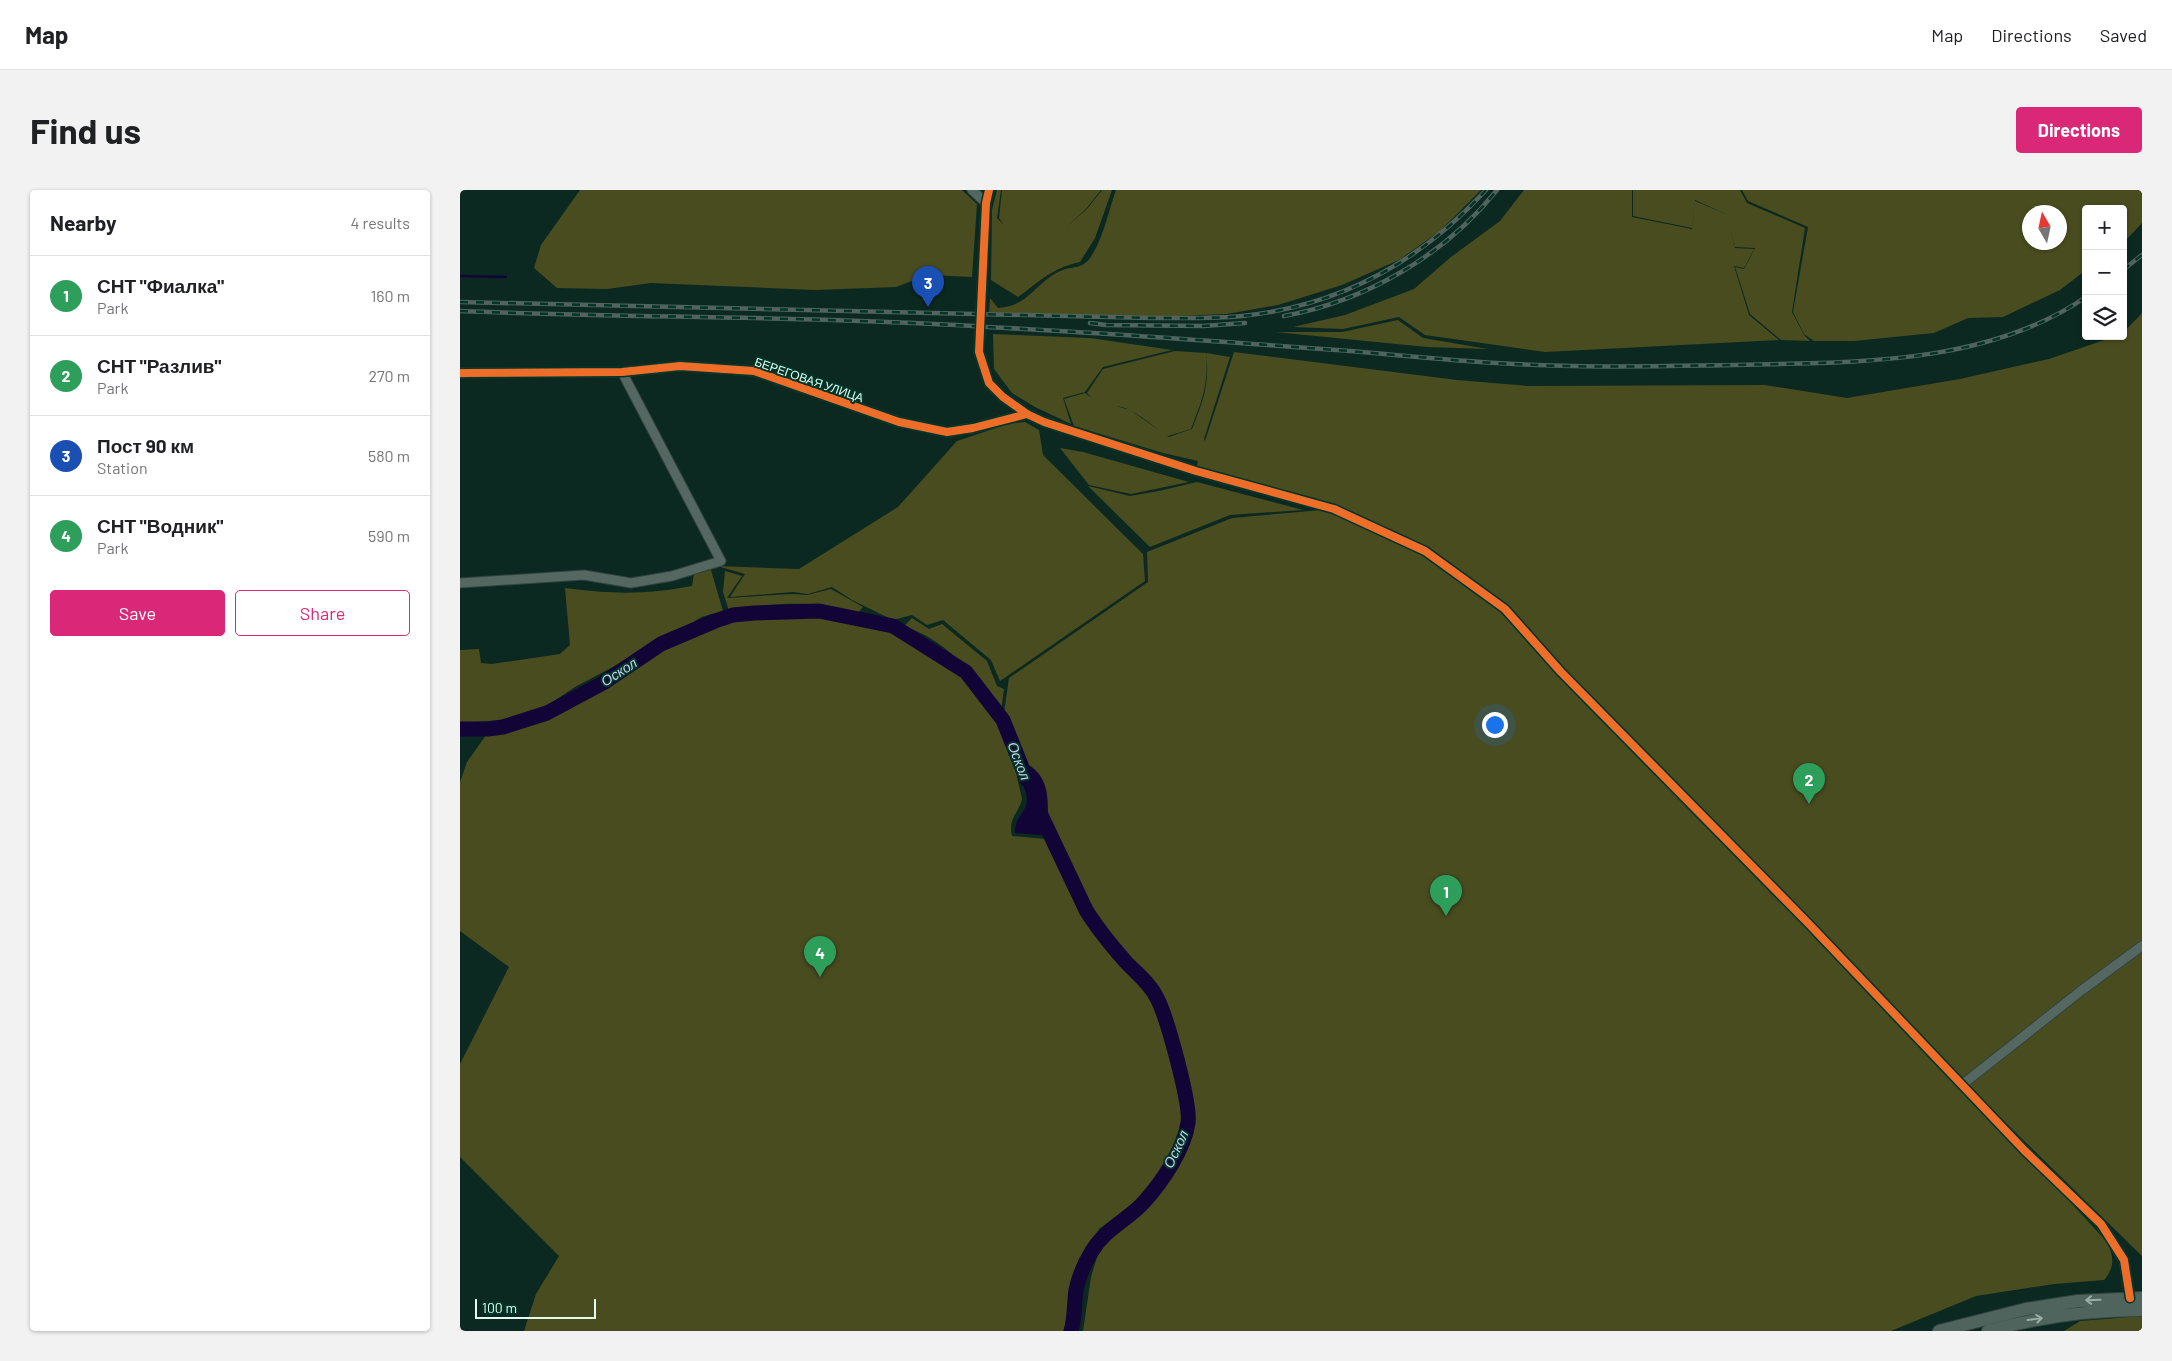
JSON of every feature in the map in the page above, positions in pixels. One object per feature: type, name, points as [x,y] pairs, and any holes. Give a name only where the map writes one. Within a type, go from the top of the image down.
[{"type":"main road","points":[[1939,1331],[2026,1309],[2078,1301],[2130,1304]]},
{"type":"main road","points":[[1988,1331],[2027,1320],[2130,1304]]},
{"type":"street","points":[[972,190],[986,203]]},
{"type":"street","points":[[989,190],[986,203],[978,352],[989,383],[1003,397],[1027,414],[1044,422],[1196,471],[1334,509],[1425,551],[1458,573],[1505,609],[1561,672],[1963,1084],[2024,1150],[2101,1224],[2124,1260],[2130,1304]]},
{"type":"street","name":"БЕРЕГОВАЯ УЛИЦА","points":[[460,373],[622,372],[680,366],[754,371],[899,422],[947,432],[973,428],[1027,414]]},
{"type":"street","points":[[460,583],[584,575],[630,583],[672,576],[721,561],[622,372]]},
{"type":"street","points":[[1963,1084],[2082,990],[2142,946]]},
{"type":"green space","points":[[580,190],[962,190],[977,204],[972,277],[928,275],[896,287],[815,290],[651,283],[607,289],[557,288],[534,268],[541,245]]},
{"type":"green space","points":[[997,190],[1001,190],[997,218],[1004,225],[999,218],[1002,190],[1101,190],[1086,209],[1066,227],[1087,209],[1102,190],[1112,190],[1095,238],[1080,262],[1061,268],[1040,280],[1018,297],[991,280],[992,210]]},
{"type":"green space","points":[[1116,190],[1481,190],[1440,231],[1399,260],[1342,285],[1278,305],[1227,314],[1152,317],[989,313],[990,298],[998,308],[1018,303],[1054,274],[1081,266],[1087,262],[1105,226]]},
{"type":"green space","points":[[1524,190],[1632,190],[1632,217],[1692,229],[1695,201],[1728,215],[1695,200],[1692,228],[1633,216],[1633,190],[1740,190],[1747,203],[1805,228],[1792,312],[1804,335],[1810,341],[1781,340],[1750,314],[1735,267],[1744,269],[1755,248],[1735,247],[1730,228],[1735,248],[1754,249],[1744,268],[1734,266],[1749,315],[1779,340],[1545,352],[1425,335],[1399,317],[1343,329],[1293,327],[1345,315],[1414,289],[1451,257],[1500,221]]},
{"type":"green space","points":[[1742,190],[2142,190],[2142,223],[2127,239],[2127,205],[2082,205],[2082,273],[2060,290],[2003,317],[1968,318],[1934,333],[1854,341],[1814,341],[1804,334],[1793,312],[1808,227],[1748,201]]},
{"type":"green space","points":[[2142,313],[2142,1256],[1916,1035],[2107,1242],[2111,1252],[2112,1266],[2104,1280],[2054,1284],[1976,1296],[1891,1331],[1083,1331],[1091,1277],[1104,1234],[1143,1203],[1159,1183],[1174,1159],[1184,1135],[1188,1122],[1187,1107],[1180,1071],[1158,998],[1149,985],[1124,960],[1095,924],[1046,829],[1003,720],[1009,678],[1148,582],[1147,552],[1232,518],[1333,509],[1196,471],[1198,461],[1163,453],[1074,426],[1064,399],[1085,393],[1092,398],[1087,393],[1103,369],[1175,351],[1230,357],[1204,439],[1205,441],[1234,352],[1457,380],[1528,386],[1765,385],[1847,398],[1960,379],[2049,359],[2104,340],[2127,340],[2127,329]],"holes":[[[1207,364],[1205,392],[1192,429],[1169,437],[1132,411],[1168,436],[1191,429],[1204,392]]]},
{"type":"green space","points":[[1398,320],[1423,338],[1488,349],[1427,347],[1275,332],[1342,332]]},
{"type":"green space","points":[[993,334],[1090,338],[1172,350],[1103,367],[1085,392],[1063,398],[1071,424],[1035,407],[1012,393],[994,369]]},
{"type":"green space","points":[[1025,422],[1039,430],[1043,455],[1143,554],[1145,581],[1000,681],[991,660],[943,620],[927,625],[912,615],[893,620],[852,600],[832,587],[808,594],[793,592],[730,597],[745,574],[717,566],[799,569],[898,507],[957,441],[1008,424]]},
{"type":"green space","points":[[1060,448],[1083,452],[1189,482],[1131,494],[1089,485]]},
{"type":"green space","points":[[1197,482],[1303,510],[1230,515],[1150,547],[1088,486],[1130,496]]},
{"type":"green space","points":[[711,570],[723,611],[701,617],[691,626],[670,632],[626,660],[575,687],[548,705],[504,720],[460,723],[460,650],[479,649],[481,663],[492,664],[560,654],[570,645],[565,588],[614,592],[659,591],[692,586],[694,574]]},
{"type":"green space","points":[[725,571],[742,576],[727,598],[792,594],[807,595],[831,589],[863,607],[857,614],[845,609],[812,604],[775,604],[729,611],[723,592]]},
{"type":"green space","points":[[775,614],[818,614],[890,628],[963,674],[1005,729],[1017,760],[1017,777],[1022,799],[1012,820],[1012,836],[1046,839],[1091,926],[1121,963],[1145,987],[1153,999],[1176,1071],[1182,1108],[1182,1122],[1169,1156],[1155,1180],[1139,1199],[1099,1229],[1088,1247],[1076,1271],[1065,1331],[524,1331],[536,1294],[559,1256],[460,1157],[460,1064],[509,967],[460,931],[460,782],[467,762],[489,731],[540,718],[572,704],[657,651],[698,631],[725,621],[744,617]]},
{"type":"green space","points":[[912,618],[929,629],[942,624],[987,661],[997,686],[1004,689],[1001,711],[987,691],[962,663],[930,638],[904,626]]},
{"type":"green space","points":[[2142,1316],[2142,1331],[2064,1331],[2080,1321]]},
{"type":"shaded area","points":[[1021,761],[1032,767],[1044,782],[1048,801],[1048,834],[1015,833],[1016,823],[1025,809],[1027,800],[1021,778]]},
{"type":"waterway","points":[[460,276],[506,277]]},
{"type":"waterway","name":"Оскол","points":[[460,729],[503,727],[547,713],[603,683],[661,644],[733,615],[819,611],[893,626],[966,672],[1003,720],[1027,780]]},
{"type":"waterway","name":"Оскол","points":[[1041,815],[1086,910],[1109,943],[1147,983],[1157,998],[1177,1061],[1188,1113],[1188,1123],[1182,1144],[1165,1175],[1138,1208],[1097,1243],[1087,1260],[1076,1290],[1071,1331]]},
{"type":"railway","points":[[460,302],[1151,318],[1242,316],[1278,311],[1312,302],[1345,291],[1376,276],[1406,259],[1434,239],[1461,216],[1486,190]]},
{"type":"railway","points":[[1284,316],[1315,309],[1345,299],[1374,287],[1402,272],[1453,235],[1497,190]]},
{"type":"railway","points":[[2127,267],[2142,255]]},
{"type":"railway","points":[[460,311],[921,323],[1168,338],[1490,363],[1636,367],[1825,363],[1917,356],[1962,348],[2005,336],[2047,320],[2082,299]]},
{"type":"railway","points":[[1090,323],[1106,325],[1203,326],[1245,323]]},
{"type":"cycle path","points":[[989,190],[986,203],[979,352],[989,383],[1003,397],[1027,414],[1044,422],[1196,471],[1334,509],[1425,551],[1505,609],[1561,672],[1808,923],[2024,1150],[2101,1224],[2124,1260],[2130,1298]]},
{"type":"cycle path","points":[[460,373],[622,372],[680,366],[754,371],[899,422],[947,432],[973,428],[1027,414]]},
{"type":"place","name":"Пост 90 км","points":[[928,307]]},
{"type":"place","name":"СНТ \"Разлив\"","points":[[1809,804]]},
{"type":"place","name":"СНТ \"Фиалка\"","points":[[1446,916]]},
{"type":"place","name":"СНТ \"Водник\"","points":[[820,977]]}]
